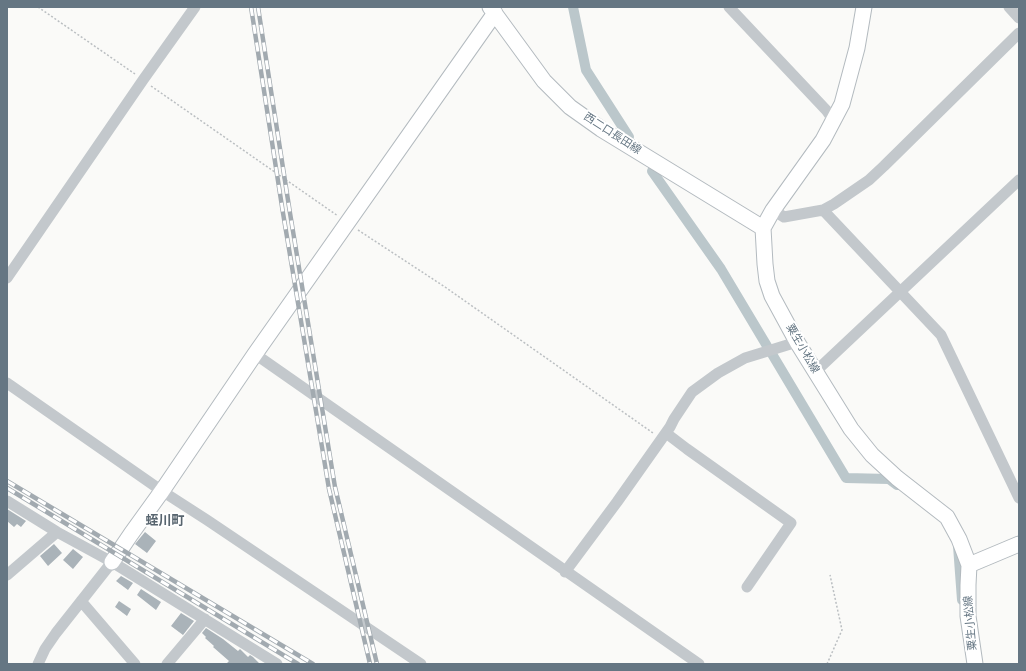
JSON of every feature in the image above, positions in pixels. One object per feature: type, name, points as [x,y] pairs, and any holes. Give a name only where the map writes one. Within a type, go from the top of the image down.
[{"type":"main road","name":"粟生小松線","points":[[864,7],[852,68],[842,104],[823,140],[773,210],[764,228],[767,281],[772,296],[814,372],[851,429],[872,455],[897,478],[947,517],[960,539],[969,565],[968,616],[975,664]]},
{"type":"main road","points":[[112,562],[493,10]]},
{"type":"main road","name":"西二口長田線","points":[[493,10],[544,81],[570,107],[601,129],[764,228]]},
{"type":"main road","points":[[969,565],[1019,544]]},
{"type":"street","points":[[7,278],[195,7]]},
{"type":"street","points":[[729,7],[834,121]]},
{"type":"street","points":[[1009,7],[1019,18]]},
{"type":"street","points":[[773,210],[784,217],[823,210],[869,180],[1019,33]]},
{"type":"street","points":[[814,372],[1019,180]]},
{"type":"street","points":[[823,210],[941,334],[1019,498]]},
{"type":"street","points":[[565,572],[617,502],[692,392],[718,373],[745,358],[797,342]]},
{"type":"street","points":[[255,354],[565,572],[699,664]]},
{"type":"street","points":[[7,384],[162,491],[421,664]]},
{"type":"street","points":[[663,436],[687,449],[791,523],[747,587]]},
{"type":"street","points":[[7,501],[57,532],[112,562],[274,663]]},
{"type":"street","points":[[7,575],[57,532]]},
{"type":"street","points":[[38,664],[45,650],[112,562]]},
{"type":"street","points":[[81,601],[135,664]]},
{"type":"street","points":[[167,664],[205,619]]},
{"type":"path","points":[[38,7],[347,222],[663,436]]},
{"type":"path","points":[[827,664],[842,630],[830,575]]},
{"type":"building","points":[[7,509],[26,521],[21,527],[17,524],[14,527],[7,521]]},
{"type":"building","points":[[145,532],[156,541],[147,553],[135,544]]},
{"type":"building","points":[[54,544],[62,553],[48,566],[40,556]]},
{"type":"building","points":[[73,549],[83,557],[73,569],[63,560]]},
{"type":"building","points":[[121,576],[133,583],[128,590],[116,581]]},
{"type":"building","points":[[141,589],[161,602],[156,610],[137,595]]},
{"type":"building","points":[[119,601],[131,609],[127,616],[115,607]]},
{"type":"building","points":[[181,613],[194,621],[183,635],[171,626]]},
{"type":"building","points":[[206,628],[238,651],[240,649],[248,657],[250,655],[253,657],[260,664],[226,664],[229,661],[213,647],[214,646],[202,633]]},
{"type":"waterway","points":[[573,7],[586,70],[629,137]]},
{"type":"waterway","points":[[652,171],[721,269],[767,346]]},
{"type":"waterway","points":[[772,354],[846,478],[889,479],[897,485]]},
{"type":"waterway","points":[[958,546],[962,600]]},
{"type":"railway","points":[[251,7],[283,213],[329,489],[370,664]]},
{"type":"railway","points":[[258,7],[335,487],[377,664]]},
{"type":"railway","points":[[7,481],[313,664]]},
{"type":"railway","points":[[7,488],[298,664]]},
{"type":"district","name":"蛭川町","points":[[165,522]]}]
